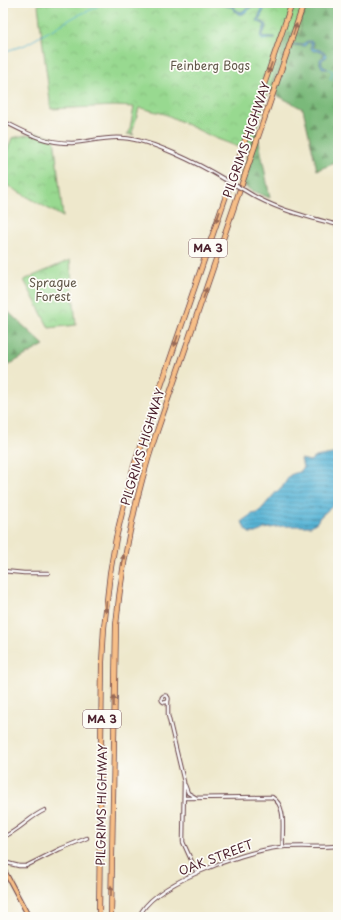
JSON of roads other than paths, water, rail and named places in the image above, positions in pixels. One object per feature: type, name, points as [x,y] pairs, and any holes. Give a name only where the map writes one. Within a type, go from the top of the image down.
[{"type":"highway","name":"PILGRIMS HIGHWAY","points":[[99,917],[103,648],[107,596],[117,532],[130,479],[142,441],[292,3]]},
{"type":"highway","name":"PILGRIMS HIGHWAY","points":[[111,917],[114,648],[120,580],[130,524],[144,470],[154,440],[304,3]]},
{"type":"main road","points":[[3,868],[29,917]]},
{"type":"street","points":[[3,121],[36,137],[55,141],[72,142],[118,138],[130,139],[152,145],[179,156],[281,209],[338,225]]},
{"type":"street","points":[[3,570],[24,573],[48,572]]},
{"type":"street","points":[[167,709],[168,696],[164,695],[162,698],[167,709],[184,782],[188,792],[196,797]]},
{"type":"street","points":[[164,702],[168,701]]},
{"type":"street","points":[[184,782],[183,841],[197,873]]},
{"type":"street","points":[[184,798],[272,797],[282,808],[283,847]]},
{"type":"street","points":[[3,837],[14,832],[37,814],[45,810]]},
{"type":"street","points":[[3,862],[26,866],[60,849],[87,838]]},
{"type":"street","name":"OAK STREET","points":[[139,917],[144,908],[162,892],[176,883],[197,873],[251,852],[283,847],[338,846]]},
{"type":"water","points":[[221,3],[233,5],[236,10],[241,12],[256,3],[263,5],[264,10],[259,20],[267,26],[262,36],[275,37],[275,39],[263,39],[260,37],[265,25],[257,21],[261,7],[253,6],[240,15],[232,7],[225,6]]},
{"type":"water","points":[[307,41],[313,42],[313,48],[325,52],[327,57],[322,60],[322,64],[328,69],[323,69],[320,64],[320,59],[324,57],[324,53],[320,51],[313,51],[311,49],[310,42],[305,46],[292,45],[301,45]]},
{"type":"water","points":[[338,453],[338,501],[320,517],[317,522],[311,526],[282,526],[264,529],[256,533],[249,533],[244,527],[242,521],[252,514],[258,513],[277,491],[281,489],[290,475],[301,471],[303,467],[301,459],[310,461],[315,457]]},
{"type":"waterway","points":[[3,52],[25,45],[76,16],[95,8],[101,3]]},
{"type":"waterway","points":[[261,39],[267,39]]},
{"type":"waterway","points":[[329,69],[333,72],[330,79],[335,81],[338,80]]},
{"type":"park label","name":"Feinberg Bogs","points":[[210,66]]},
{"type":"park label","name":"Sprague Forest","points":[[53,290]]}]
